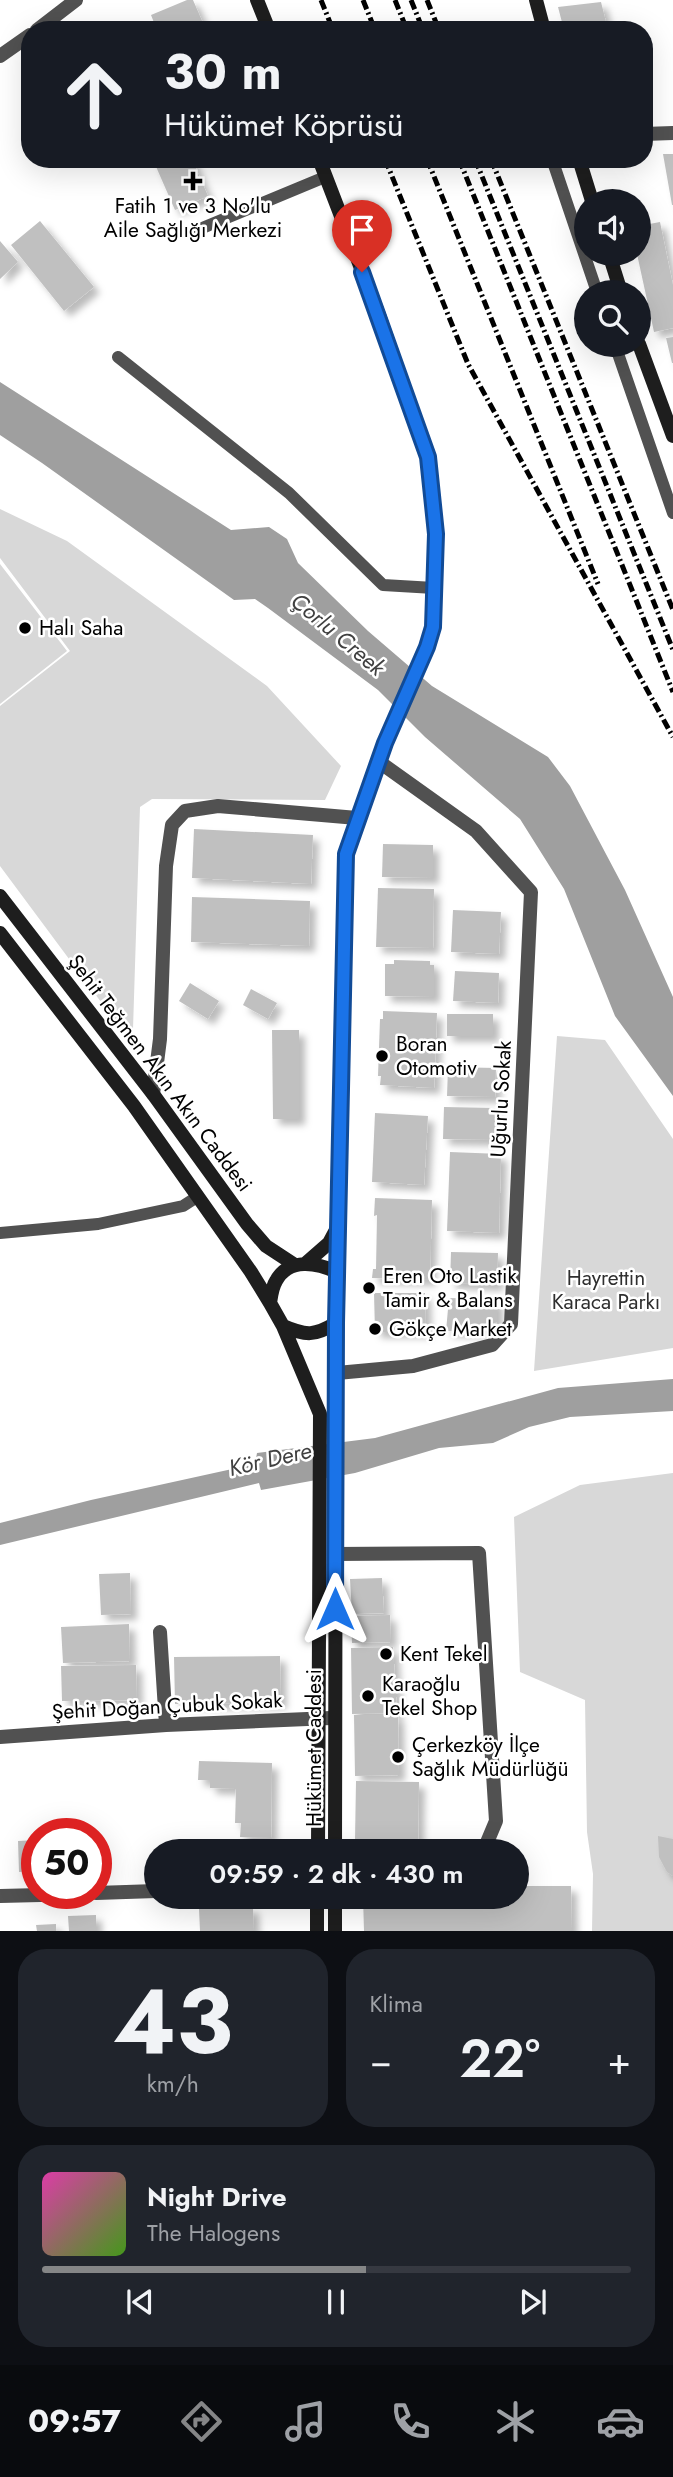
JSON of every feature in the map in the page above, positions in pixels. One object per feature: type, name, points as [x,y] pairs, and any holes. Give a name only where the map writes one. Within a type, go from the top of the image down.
[{"type":"main road","points":[[257,0],[265,21]]},
{"type":"main road","points":[[536,0],[540,21]]},
{"type":"main road","points":[[322,168],[379,315],[428,457],[436,534],[433,627],[378,761],[346,854],[337,1373]]},
{"type":"main road","points":[[582,168],[589,189]]},
{"type":"main road","points":[[644,357],[673,436]]},
{"type":"main road","name":"Şehit Teğmen Akın Akın Caddesi","points":[[0,896],[153,1094],[247,1224],[266,1246],[300,1264]]},
{"type":"main road","name":"Şehit Teğmen Akın Akın Caddesi","points":[[0,933],[134,1106],[270,1303]]},
{"type":"main road","points":[[336,1323],[321,1332],[309,1334],[283,1326],[270,1303],[276,1281],[329,1243],[338,1226]]},
{"type":"main road","points":[[300,1264],[319,1264],[337,1272]]},
{"type":"main road","name":"Hükümet Caddesi","points":[[283,1326],[320,1414],[317,1839]]},
{"type":"main road","name":"Hükümet Caddesi","points":[[335,1839],[337,1373]]},
{"type":"main road","points":[[317,1828],[320,1839]]},
{"type":"main road","points":[[317,1909],[317,1931]]},
{"type":"main road","points":[[335,1909],[335,1931]]},
{"type":"street","points":[[49,21],[76,0]]},
{"type":"street","points":[[0,56],[21,41]]},
{"type":"street","points":[[653,133],[673,132]]},
{"type":"street","name":"Uğurlu Sokak","points":[[337,1373],[413,1366],[492,1345],[511,1324],[531,892],[476,831],[378,761]]},
{"type":"street","points":[[153,1094],[160,1039],[166,866],[172,825],[185,811],[218,806],[358,818]]},
{"type":"street","points":[[335,1555],[479,1553],[496,1821],[488,1839]]},
{"type":"street","points":[[160,1632],[166,1725]]},
{"type":"street","name":"Şehit Doğan Çubuk Sokak","points":[[0,1737],[166,1725],[336,1719]]},
{"type":"street","points":[[112,1892],[144,1891]]},
{"type":"street","points":[[0,1896],[21,1895]]},
{"type":"lane","points":[[555,168],[593,280]]},
{"type":"lane","points":[[195,231],[326,177]]},
{"type":"lane","points":[[118,357],[289,493],[383,584],[435,588]]},
{"type":"lane","points":[[619,357],[673,513]]},
{"type":"lane","points":[[0,1233],[98,1224],[183,1206],[197,1197]]},
{"type":"green space","points":[[0,509],[67,541],[267,686],[341,766],[325,800],[152,799],[140,807],[133,1029],[124,1033],[0,866],[0,706],[70,651],[0,558]]},
{"type":"green space","name":"Halı Saha","points":[[0,564],[67,651],[0,704]]},
{"type":"green space","name":"Hayrettin Karaca Parkı","points":[[557,1036],[605,1040],[673,1139],[673,1348],[534,1371]]},
{"type":"green space","points":[[673,1473],[673,1931],[592,1931],[593,1874],[587,1832],[585,1700],[520,1672],[514,1517],[580,1485]]},
{"type":"water","name":"Çorlu Creek","points":[[0,382],[231,530],[269,527],[287,539],[298,563],[368,631],[432,686],[548,757],[570,786],[625,890],[673,997],[673,1096],[615,1016],[564,889],[520,819],[425,737],[378,690],[268,608],[255,599],[234,600],[0,435]]},
{"type":"water","name":"Kör Dere","points":[[673,1379],[673,1411],[570,1417],[529,1427],[493,1443],[439,1448],[355,1473],[261,1490],[259,1483],[0,1545],[0,1523],[255,1464],[257,1453],[375,1438],[558,1388]]},
{"type":"building","points":[[193,0],[202,21],[153,21],[151,15]]},
{"type":"building","points":[[601,2],[606,21],[562,21],[558,7]]},
{"type":"building","points":[[663,154],[673,154],[673,205],[672,205]]},
{"type":"building","points":[[157,168],[196,168],[208,196],[175,210]]},
{"type":"building","points":[[40,221],[94,287],[64,311],[11,245]]},
{"type":"building","points":[[660,222],[673,285],[673,328],[654,332],[651,318],[651,280],[643,280],[640,266],[651,266],[651,224]]},
{"type":"building","points":[[0,241],[18,262],[0,279]]},
{"type":"building","points":[[673,337],[673,363],[672,363],[666,338]]},
{"type":"building","points":[[194,829],[313,835],[311,884],[192,878]]},
{"type":"building","points":[[383,844],[433,845],[433,878],[382,877]]},
{"type":"building","points":[[378,888],[434,889],[433,948],[376,947]]},
{"type":"building","points":[[192,897],[310,901],[309,946],[191,942]]},
{"type":"building","points":[[453,910],[501,912],[499,954],[451,952]]},
{"type":"building","points":[[394,960],[430,961],[430,965],[434,965],[434,997],[385,996],[385,964],[394,964]]},
{"type":"building","points":[[455,971],[499,973],[498,1003],[453,1001]]},
{"type":"building","points":[[190,983],[219,1001],[208,1019],[179,1001]]},
{"type":"building","points":[[251,989],[277,1003],[268,1019],[243,1005]]},
{"type":"building","points":[[383,1011],[437,1013],[434,1088],[380,1085],[380,1019],[383,1019]]},
{"type":"building","points":[[447,1014],[493,1014],[493,1036],[447,1036]]},
{"type":"building","points":[[272,1030],[299,1030],[299,1119],[273,1119]]},
{"type":"building","points":[[448,1067],[496,1068],[495,1097],[447,1096]]},
{"type":"building","points":[[444,1107],[496,1108],[495,1140],[443,1139]]},
{"type":"building","points":[[375,1113],[428,1116],[424,1185],[372,1182]]},
{"type":"building","points":[[450,1152],[501,1154],[499,1233],[447,1231]]},
{"type":"building","points":[[375,1198],[432,1200],[430,1280],[372,1278],[373,1269],[376,1269]]},
{"type":"building","points":[[451,1252],[498,1253],[497,1285],[450,1283]]},
{"type":"building","points":[[374,1293],[425,1293],[426,1332],[375,1332]]},
{"type":"building","points":[[449,1298],[497,1299],[497,1322],[477,1332],[446,1331]]},
{"type":"building","points":[[130,1573],[131,1614],[101,1615],[99,1574]]},
{"type":"building","points":[[382,1578],[384,1613],[352,1614],[350,1579]]},
{"type":"building","points":[[390,1615],[391,1642],[352,1643],[351,1616]]},
{"type":"building","points":[[129,1624],[130,1661],[63,1663],[61,1627]]},
{"type":"building","points":[[393,1647],[397,1713],[352,1714],[351,1648]]},
{"type":"building","points":[[280,1656],[281,1703],[175,1704],[174,1657]]},
{"type":"building","points":[[136,1665],[137,1700],[62,1701],[61,1666]]},
{"type":"building","points":[[354,1715],[398,1715],[399,1775],[355,1776]]},
{"type":"building","points":[[199,1761],[272,1763],[271,1838],[240,1837],[241,1823],[235,1823],[236,1789],[210,1788],[210,1780],[198,1780]]},
{"type":"building","points":[[356,1781],[419,1782],[418,1839],[355,1839]]},
{"type":"building","points":[[658,1836],[673,1839],[673,1876],[667,1872],[659,1857]]},
{"type":"building","points":[[18,1841],[21,1841],[21,1872],[19,1872]]},
{"type":"building","points":[[529,1886],[571,1886],[572,1931],[364,1931],[363,1909],[529,1909]]},
{"type":"building","points":[[199,1909],[253,1909],[254,1931],[200,1931]]},
{"type":"building","points":[[96,1915],[96,1931],[69,1931],[68,1916]]},
{"type":"building","points":[[56,1924],[56,1931],[37,1931],[36,1925]]},
{"type":"railway","points":[[321,0],[329,21]]},
{"type":"railway","points":[[363,0],[371,21]]},
{"type":"railway","points":[[395,0],[403,21]]},
{"type":"railway","points":[[411,0],[419,21]]},
{"type":"railway","points":[[427,0],[435,21]]},
{"type":"railway","points":[[389,168],[468,364],[673,737]]},
{"type":"railway","points":[[431,168],[598,584]]},
{"type":"railway","points":[[463,168],[673,692]]},
{"type":"railway","points":[[479,168],[673,650]]},
{"type":"railway","points":[[495,168],[673,610]]},
{"type":"place","name":"Fatih 1 ve 3 No'lu Aile Sağlığı Merkezi","points":[[193,181]]},
{"type":"place","name":"Halı Saha","points":[[25,628]]},
{"type":"place","name":"Boran Otomotiv","points":[[382,1056]]},
{"type":"place","name":"Eren Oto Lastik Tamir & Balans","points":[[369,1288]]},
{"type":"place","name":"Gökçe Market","points":[[375,1329]]},
{"type":"place","name":"Kent Tekel","points":[[386,1654]]},
{"type":"place","name":"Karaoğlu Tekel Shop","points":[[368,1696]]},
{"type":"place","name":"Çerkezköy İlçe Sağlık Müdürlüğü","points":[[398,1757]]},
{"type":"route","points":[[335,1609],[336,1323],[346,854],[385,743],[427,647],[433,627],[436,534],[428,457],[362,272]]}]
